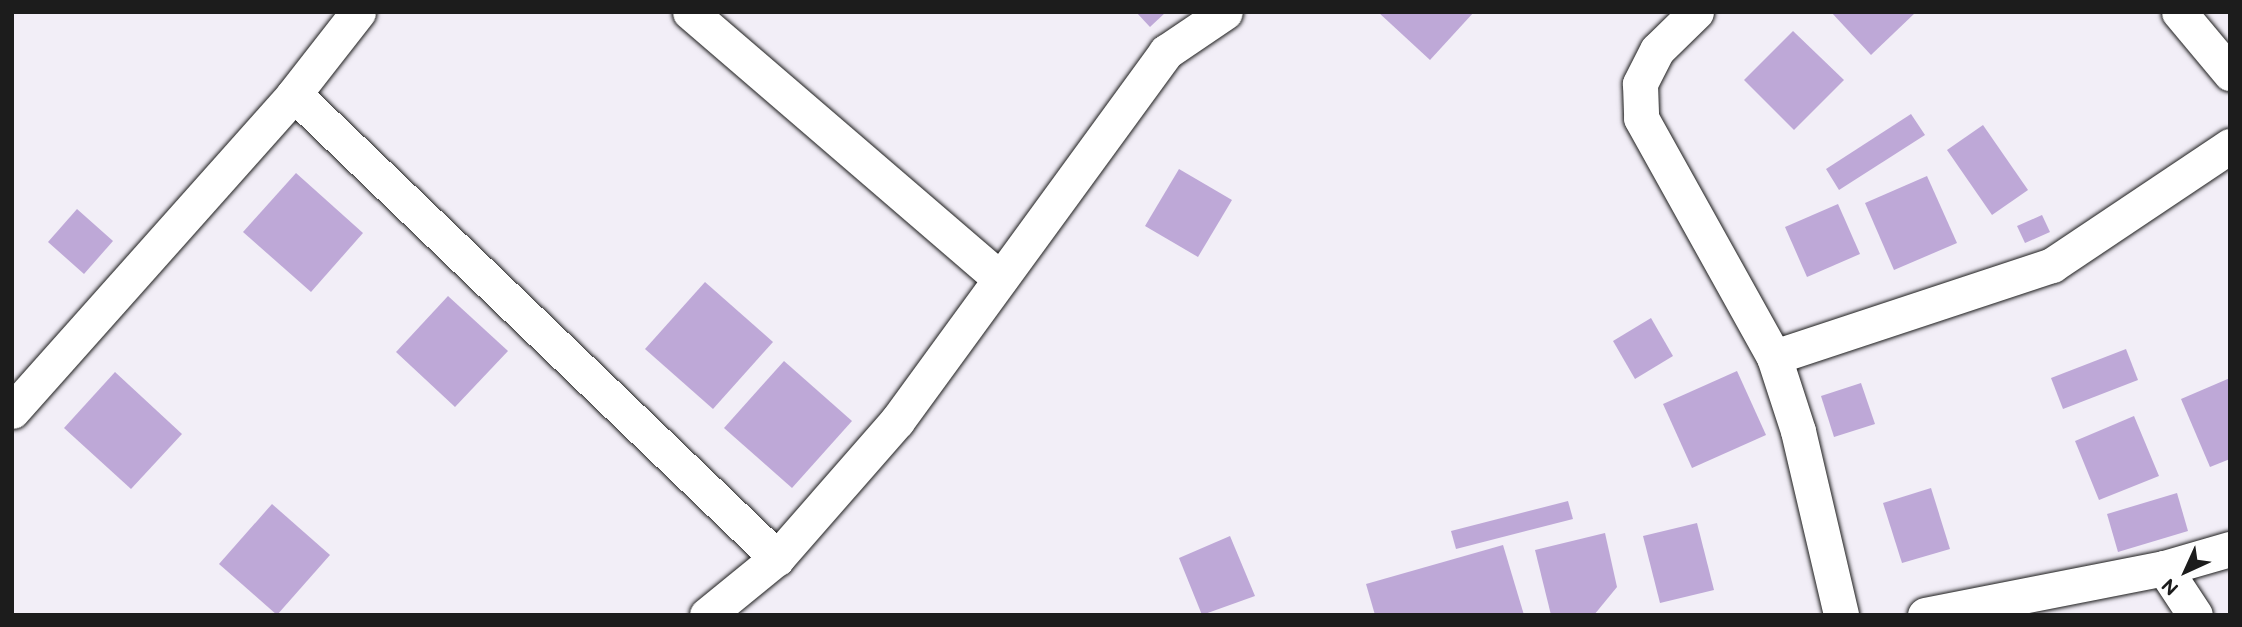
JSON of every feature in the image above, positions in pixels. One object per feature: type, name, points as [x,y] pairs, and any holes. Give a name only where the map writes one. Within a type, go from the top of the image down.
[{"type":"street","points":[[12,411],[294,94],[358,12]]},
{"type":"street","points":[[690,12],[1000,279]]},
{"type":"street","points":[[707,615],[777,558],[897,421],[1167,52],[1225,12]]},
{"type":"street","points":[[1696,12],[1657,50],[1640,84],[1641,118],[1774,357],[1798,431],[1842,615]]},
{"type":"street","points":[[2179,12],[2230,72]]},
{"type":"street","points":[[294,94],[777,558]]},
{"type":"street","points":[[1774,357],[2052,265],[2230,146]]},
{"type":"street","points":[[1925,615],[2164,568],[2230,549]]},
{"type":"street","points":[[2164,568],[2195,615]]},
{"type":"building","points":[[1136,12],[1166,12],[1150,27]]},
{"type":"building","points":[[1378,12],[1474,12],[1430,60]]},
{"type":"building","points":[[1831,12],[1916,12],[1871,55]]},
{"type":"building","points":[[1793,31],[1844,80],[1794,130],[1744,80]]},
{"type":"building","points":[[1911,114],[1925,135],[1839,190],[1826,169]]},
{"type":"building","points":[[1983,125],[2028,190],[1992,215],[1947,150]]},
{"type":"building","points":[[1179,169],[1232,200],[1198,257],[1145,226]]},
{"type":"building","points":[[296,173],[363,233],[311,292],[243,232]]},
{"type":"building","points":[[1927,176],[1957,243],[1894,270],[1865,203]]},
{"type":"building","points":[[1838,204],[1860,254],[1807,277],[1785,227]]},
{"type":"building","points":[[77,209],[113,241],[84,274],[48,242]]},
{"type":"building","points":[[2042,215],[2050,232],[2025,243],[2017,226]]},
{"type":"building","points":[[705,282],[773,342],[713,409],[645,349]]},
{"type":"building","points":[[448,296],[508,351],[455,407],[396,352]]},
{"type":"building","points":[[1651,318],[1673,356],[1635,379],[1613,341]]},
{"type":"building","points":[[2126,349],[2138,380],[2063,409],[2051,378]]},
{"type":"building","points":[[784,361],[852,421],[792,488],[724,428]]},
{"type":"building","points":[[1737,371],[1766,435],[1692,468],[1663,404]]},
{"type":"building","points":[[115,372],[182,434],[131,489],[64,428]]},
{"type":"building","points":[[2230,378],[2230,459],[2210,467],[2181,399]]},
{"type":"building","points":[[1861,383],[1875,424],[1834,437],[1821,396]]},
{"type":"building","points":[[2134,416],[2159,476],[2099,500],[2075,441]]},
{"type":"building","points":[[1931,488],[1950,549],[1902,563],[1883,503]]},
{"type":"building","points":[[2177,493],[2188,531],[2118,552],[2107,514]]},
{"type":"building","points":[[1568,501],[1573,519],[1456,549],[1451,531]]},
{"type":"building","points":[[272,504],[330,555],[277,615],[219,564]]},
{"type":"building","points":[[1697,523],[1714,590],[1660,603],[1643,536]]},
{"type":"building","points":[[1605,533],[1617,587],[1594,615],[1551,615],[1535,550]]},
{"type":"building","points":[[1230,536],[1255,596],[1202,615],[1179,558]]},
{"type":"building","points":[[1503,545],[1524,615],[1375,615],[1366,584]]}]
